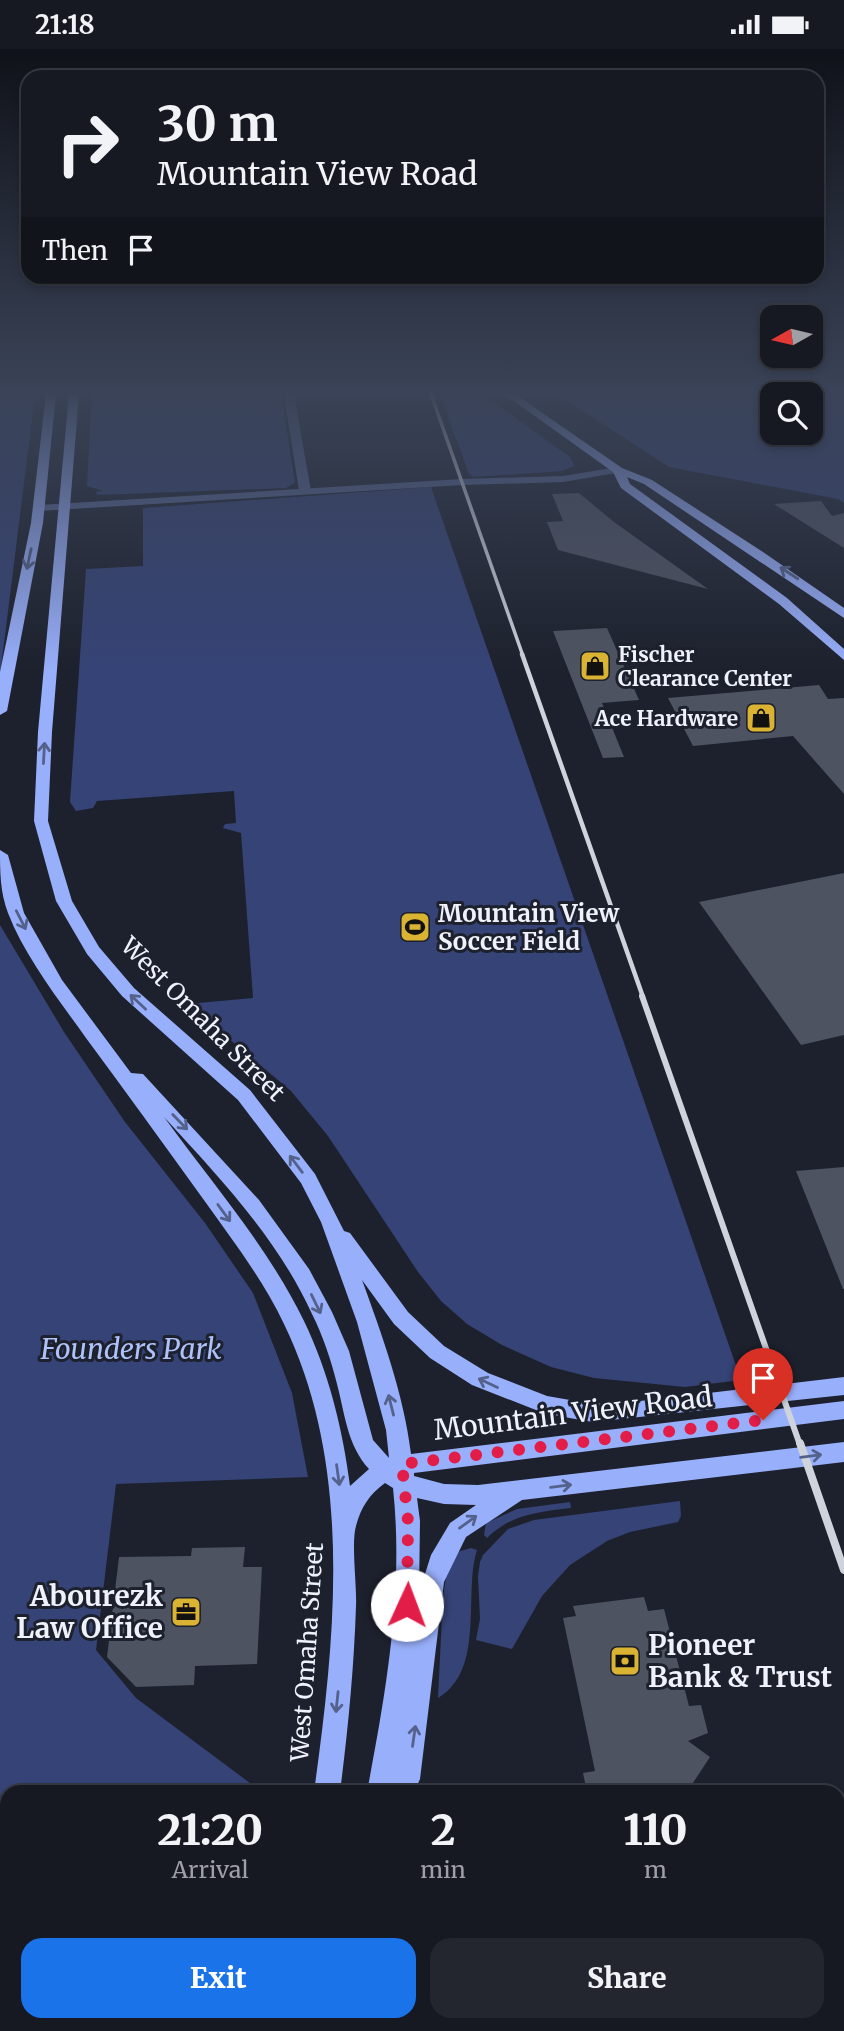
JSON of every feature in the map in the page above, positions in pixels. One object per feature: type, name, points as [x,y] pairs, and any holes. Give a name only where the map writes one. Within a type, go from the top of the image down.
[{"type":"main road","points":[[0,711],[41,486]]},
{"type":"main road","name":"West Omaha Street","points":[[67,486],[45,732],[41,821],[64,901],[93,950],[128,992],[244,1095],[308,1179],[331,1222],[389,1397],[409,1564],[406,1625],[395,1713],[381,1785]]},
{"type":"main road","points":[[625,486],[783,601],[844,656]]},
{"type":"main road","points":[[655,486],[805,583],[844,614]]},
{"type":"main road","points":[[671,521],[709,539],[779,584],[844,642]]},
{"type":"main road","name":"West Omaha Street","points":[[0,855],[16,913],[55,982],[285,1299],[303,1336],[323,1399],[338,1468],[344,1529],[344,1620],[328,1785]]},
{"type":"main road","points":[[98,1038],[188,1131],[267,1222],[312,1294],[338,1349],[363,1444],[397,1473],[444,1496],[516,1492],[844,1453]]},
{"type":"main road","points":[[331,1222],[401,1318],[438,1352],[480,1379],[546,1405],[593,1413],[844,1386]]},
{"type":"main road","name":"Mountain View Road","points":[[397,1473],[844,1410]]},
{"type":"main road","points":[[344,1529],[349,1507],[360,1489],[397,1473]]},
{"type":"main road","points":[[397,1785],[407,1779],[420,1692],[426,1610],[443,1555],[466,1522],[516,1492]]},
{"type":"street","points":[[304,486],[305,491]]},
{"type":"street","points":[[39,508],[402,486]]},
{"type":"green space","points":[[0,486],[24,486],[0,676]]},
{"type":"green space","points":[[89,486],[289,486],[97,495],[96,492],[103,491]]},
{"type":"green space","points":[[772,486],[844,486],[844,503],[838,499]]},
{"type":"green space","points":[[431,487],[741,1380],[685,1387],[594,1378],[551,1367],[502,1345],[467,1324],[441,1301],[418,1272],[328,1136],[291,1091],[187,1004],[253,998],[241,833],[223,828],[225,824],[236,823],[234,791],[97,801],[93,808],[76,811],[70,802],[86,569],[143,566],[143,508]]},
{"type":"green space","name":"Founders Park","points":[[0,925],[64,1032],[125,1122],[205,1223],[253,1293],[292,1393],[308,1477],[116,1484],[96,1650],[136,1698],[253,1785],[0,1785]]},
{"type":"green space","points":[[680,1501],[681,1516],[678,1522],[630,1532],[607,1541],[570,1565],[542,1596],[512,1649],[476,1640],[480,1619],[480,1562],[483,1555],[508,1529],[534,1520]]},
{"type":"green space","points":[[570,1502],[571,1508],[526,1515],[506,1524],[487,1538],[484,1535],[486,1523],[517,1509]]},
{"type":"green space","points":[[471,1548],[477,1550],[473,1568],[468,1650],[453,1685],[438,1698],[446,1577],[457,1552]]},
{"type":"building","points":[[579,493],[614,522],[708,589],[558,550],[547,522],[563,521],[552,494]]},
{"type":"building","points":[[821,501],[832,516],[844,513],[844,548],[774,504]]},
{"type":"building","name":"Fischer Clearance Center","points":[[607,628],[639,700],[602,703],[624,757],[603,758],[553,631]]},
{"type":"building","name":"Ace Hardware","points":[[819,685],[828,699],[844,698],[844,794],[793,736],[693,746],[668,698]]},
{"type":"building","points":[[844,873],[844,1035],[801,1045],[699,902]]},
{"type":"building","points":[[844,1167],[844,1289],[843,1289],[796,1171]]},
{"type":"building","name":"Abourezk Law Office","points":[[245,1547],[243,1567],[262,1567],[257,1664],[195,1666],[194,1685],[136,1687],[107,1657],[119,1557],[191,1556],[192,1548]]},
{"type":"building","name":"Pioneer Bank & Trust","points":[[644,1597],[648,1611],[664,1609],[689,1706],[701,1705],[708,1733],[688,1741],[710,1757],[692,1785],[586,1785],[583,1773],[595,1771],[563,1618],[576,1616],[573,1606]]},
{"type":"railway","points":[[463,486],[523,656]]},
{"type":"railway","points":[[522,654],[643,997]]},
{"type":"railway","points":[[642,996],[800,1445]]},
{"type":"railway","points":[[800,1443],[844,1570]]},
{"type":"place","name":"Fischer Clearance Center","points":[[595,666]]},
{"type":"place","name":"Ace Hardware","points":[[761,718]]},
{"type":"place","name":"Mountain View Soccer Field","points":[[415,927]]},
{"type":"place","name":"Abourezk Law Office","points":[[186,1612]]},
{"type":"place","name":"Pioneer Bank & Trust","points":[[625,1661]]},
{"type":"route","points":[[407,1605],[408,1521],[402,1464],[763,1420]]}]
